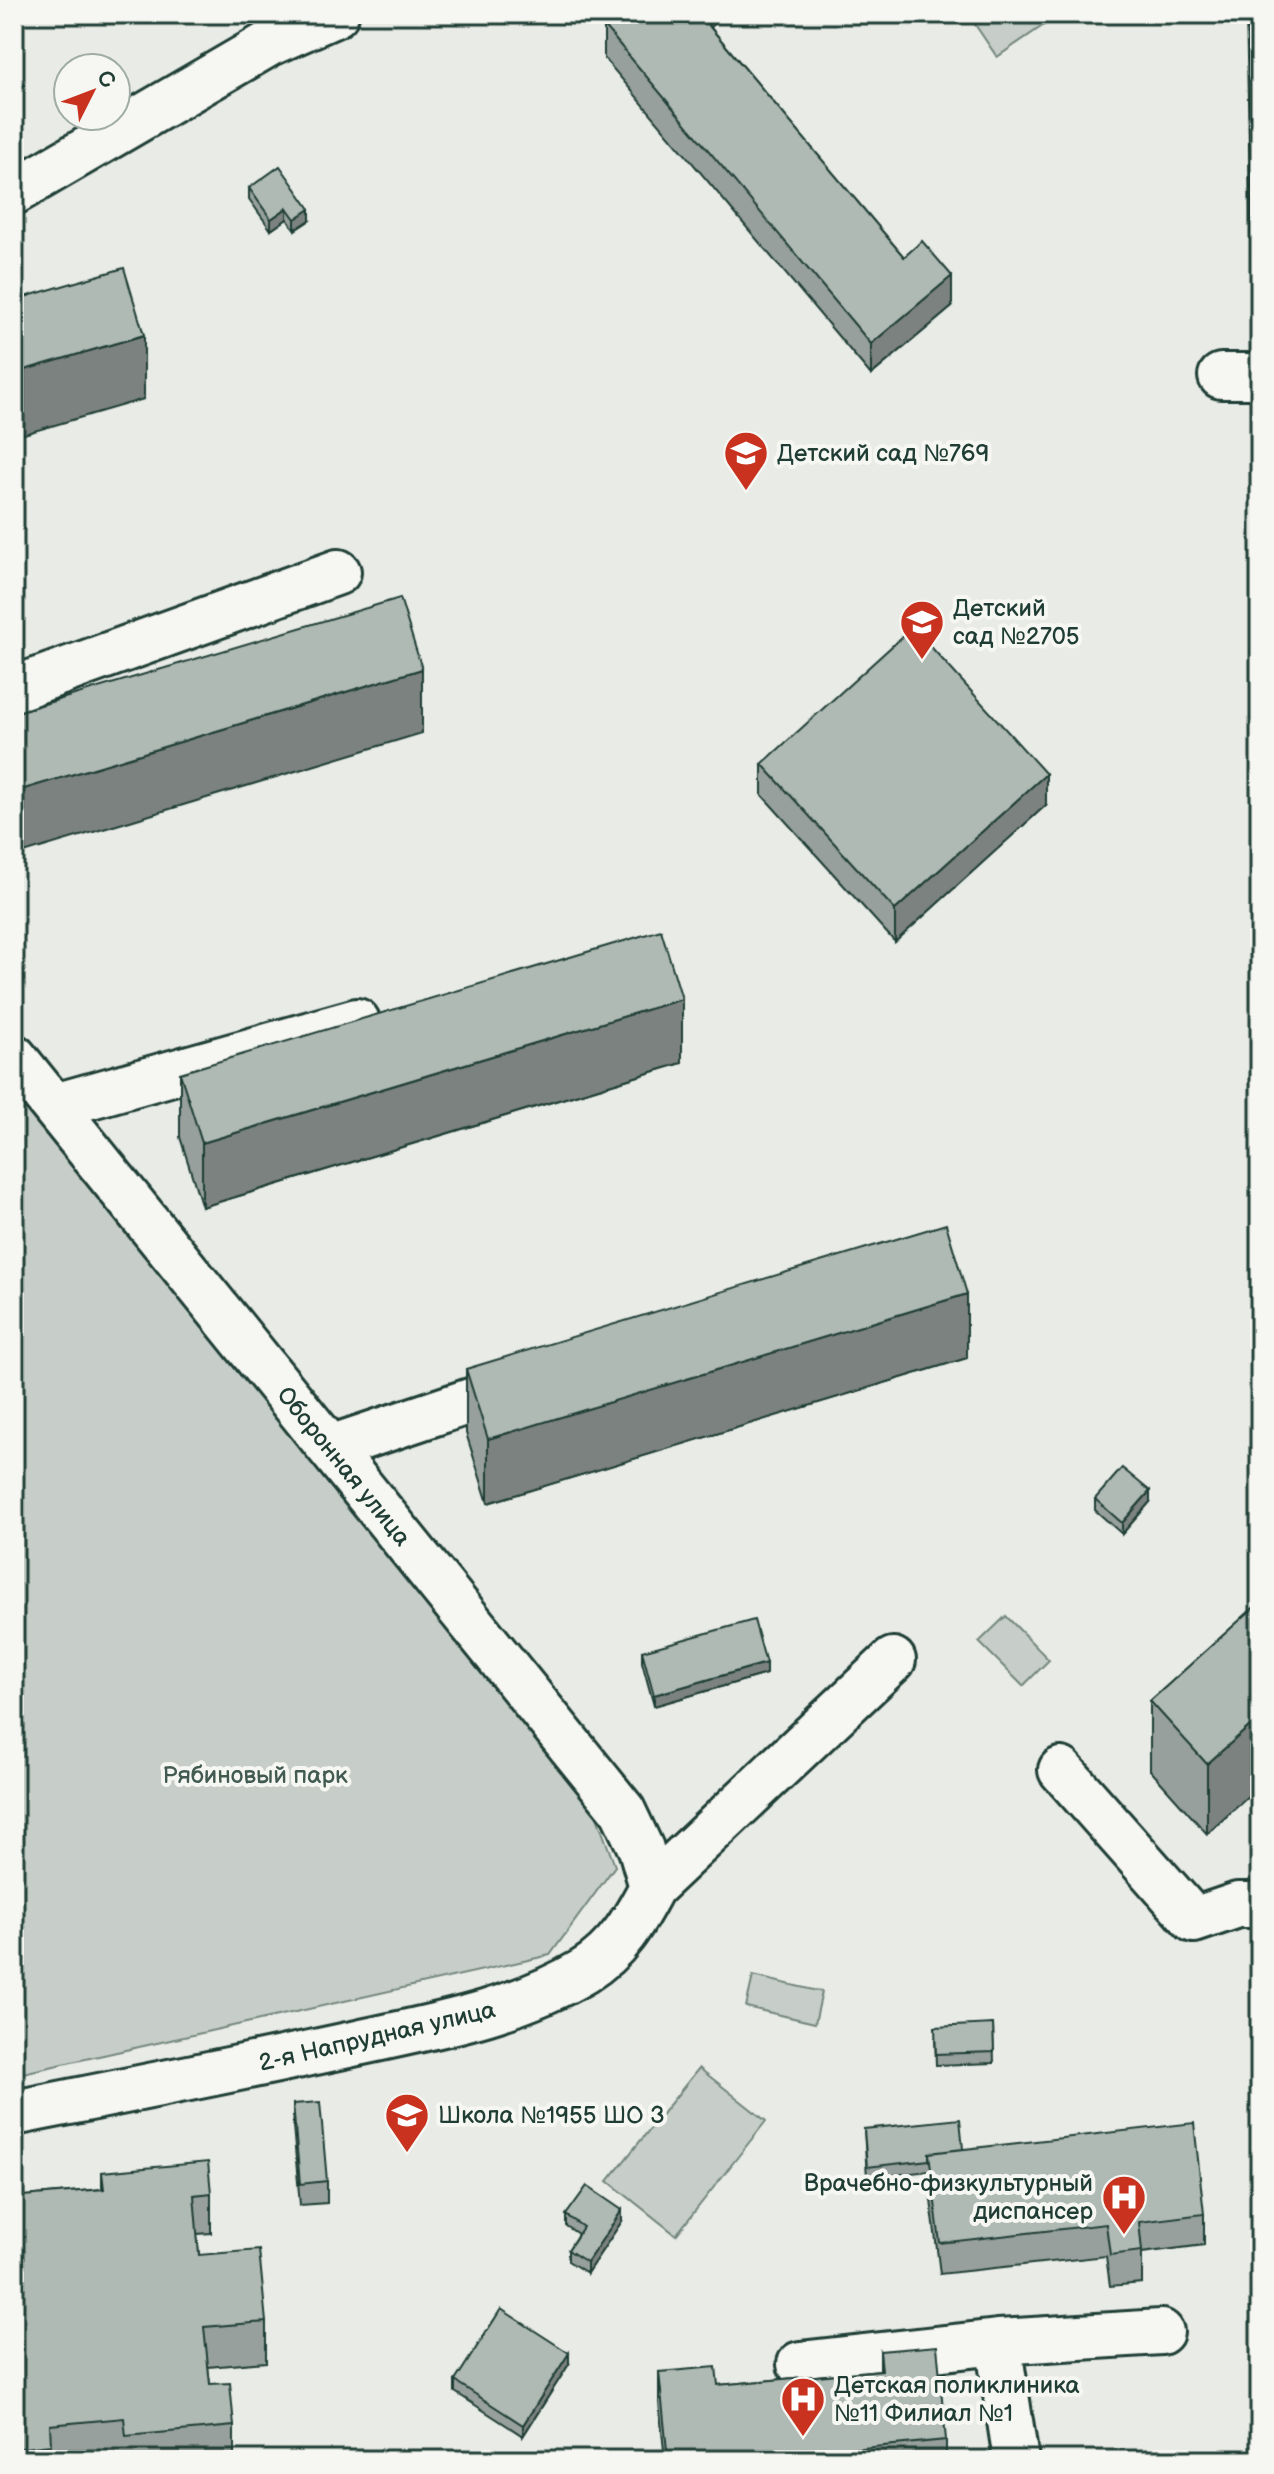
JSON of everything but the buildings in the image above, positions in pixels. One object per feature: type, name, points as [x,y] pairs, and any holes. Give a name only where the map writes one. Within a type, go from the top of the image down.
[{"type":"street","points":[[14,192],[270,43],[336,14]]},
{"type":"street","points":[[14,689],[338,572]]},
{"type":"street","points":[[55,1106],[388,1013]]},
{"type":"street","name":"Оборонная улица","points":[[14,1057],[623,1811],[641,1849],[652,1887]]},
{"type":"street","points":[[330,1448],[557,1372]]},
{"type":"street","name":"2-я Напрудная улица","points":[[14,2113],[262,2064],[481,2016],[537,1995],[587,1969],[626,1934],[652,1887],[893,1660]]},
{"type":"street","points":[[1061,1770],[1194,1920],[1238,1905],[1260,1905]]},
{"type":"street","points":[[800,2364],[998,2342],[1161,2332]]},
{"type":"street","points":[[998,2342],[1016,2460]]},
{"type":"green space","points":[[968,14],[1060,14],[997,57]]},
{"type":"green space","name":"Рябиновый парк","points":[[14,1095],[595,1812],[615,1866],[550,1955],[14,2075]]},
{"type":"green space","points":[[1006,1616],[1049,1660],[1023,1686],[979,1642]]},
{"type":"green space","points":[[753,1976],[822,1992],[815,2023],[746,2007]]},
{"type":"green space","points":[[699,2068],[766,2121],[676,2235],[608,2181]]},
{"type":"place","name":"Детский сад №769","points":[[746,492]]},
{"type":"place","name":"Детский сад №2705","points":[[922,661]]},
{"type":"place","name":"Школа №1955 ШО 3","points":[[407,2154]]},
{"type":"place","name":"Врачебно-физкультурный диспансер","points":[[1124,2236]]},
{"type":"place","name":"Детская поликлиника №11 Филиал №1","points":[[803,2438]]}]
